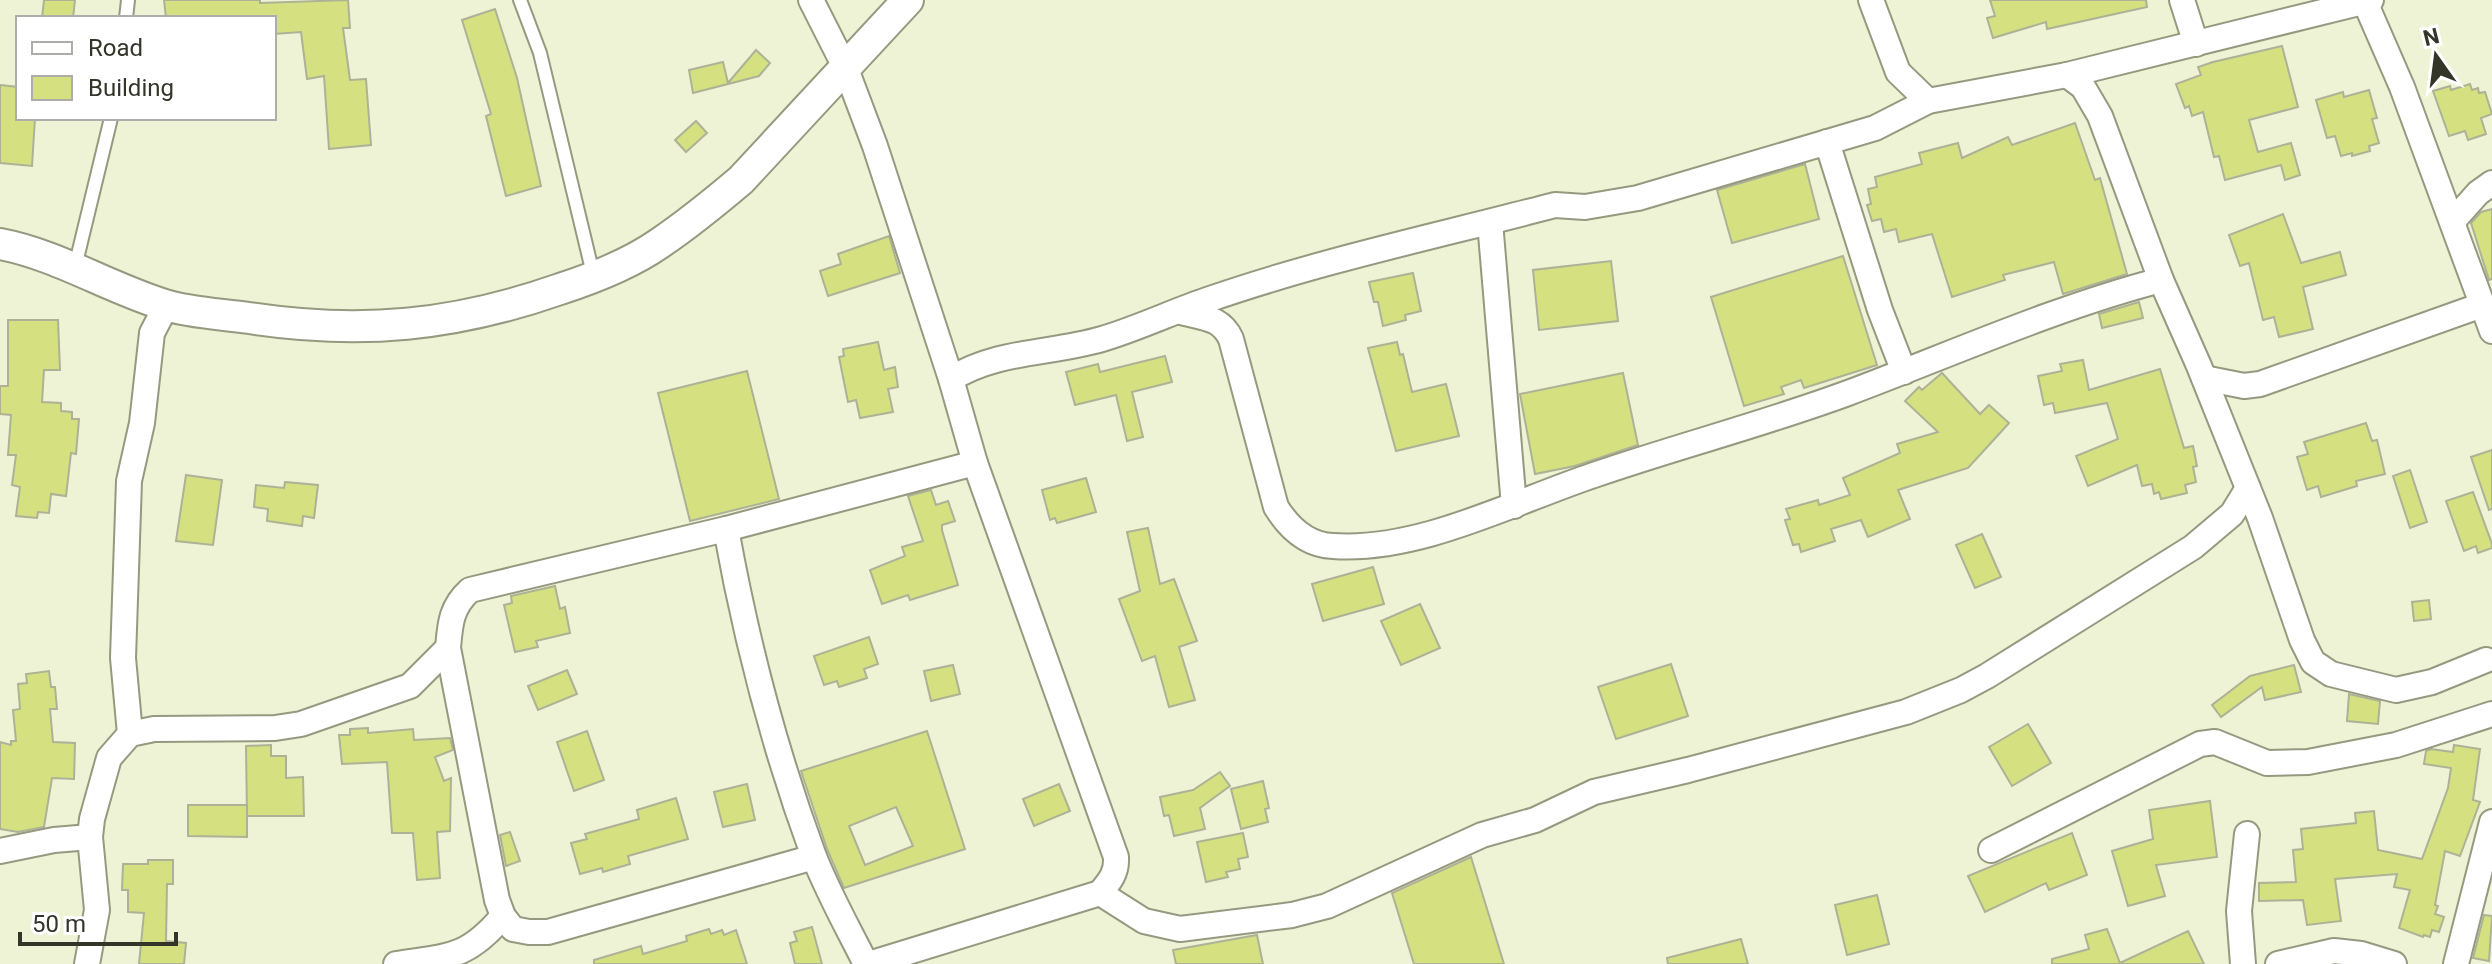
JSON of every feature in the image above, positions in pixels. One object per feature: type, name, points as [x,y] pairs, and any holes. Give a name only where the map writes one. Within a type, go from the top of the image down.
[{"type":"street","points":[[726,529],[739,600],[763,698],[814,857],[867,964],[1100,893],[1114,876],[1116,857],[975,463],[875,146],[846,69],[811,0]]},
{"type":"street","points":[[0,244],[75,268],[166,306],[296,325],[366,328],[447,320],[507,308],[594,278],[658,245],[716,201],[741,180],[908,0]]},
{"type":"street","points":[[1871,0],[1898,72],[1928,101]]},
{"type":"street","points":[[2182,0],[2196,44]]},
{"type":"street","points":[[951,379],[970,367],[993,359],[1088,343],[1208,300],[1291,275],[1490,222],[1555,205],[1585,207],[1638,198],[1875,128],[1928,101],[2067,75],[2368,1],[2492,331]]},
{"type":"street","points":[[2067,75],[2083,87],[2100,116],[2161,280],[2248,488],[2302,640],[2313,662],[2331,674],[2396,690],[2490,663]]},
{"type":"street","points":[[1827,142],[1880,310],[1904,372]]},
{"type":"street","points":[[2453,221],[2478,193],[2492,183]]},
{"type":"street","points":[[1490,222],[1514,506]]},
{"type":"street","points":[[1181,312],[1217,321],[1225,327],[1231,339],[1276,507],[1285,521],[1306,538],[1330,546],[1394,544],[1514,506],[1595,474],[1795,412],[2103,296],[2161,280]]},
{"type":"street","points":[[2204,378],[2244,386],[2260,384],[2482,305]]},
{"type":"street","points":[[130,734],[123,658],[129,481],[142,423],[152,333],[166,306]]},
{"type":"street","points":[[2224,428],[2244,386]]},
{"type":"street","points":[[814,857],[548,932],[513,929],[503,916],[497,900],[448,648],[453,611],[470,590],[726,529],[975,463]]},
{"type":"street","points":[[1100,893],[1144,921],[1180,929],[1292,915],[1327,906],[1482,835],[1535,820],[1594,792],[1906,712],[1987,676],[2193,547],[2232,514],[2248,488]]},
{"type":"street","points":[[87,964],[97,910],[90,837],[109,758],[130,734],[154,729],[275,728],[301,724],[410,686],[448,648]]},
{"type":"street","points":[[1991,850],[2200,744],[2215,742],[2267,763],[2308,762],[2396,745],[2492,714]]},
{"type":"street","points":[[2456,964],[2487,856],[2492,822]]},
{"type":"street","points":[[2243,964],[2239,911],[2247,834]]},
{"type":"street","points":[[0,851],[54,840],[90,837]]},
{"type":"street","points":[[396,964],[458,954],[487,935],[503,916]]},
{"type":"street","points":[[2278,964],[2334,951],[2361,954],[2394,964]]},
{"type":"lane","points":[[520,0],[540,53],[594,278]]},
{"type":"lane","points":[[75,268],[111,120]]},
{"type":"building","points":[[44,0],[75,0],[73,16],[42,16]]},
{"type":"building","points":[[164,0],[260,0],[260,3],[348,0],[350,28],[343,28],[350,80],[366,79],[371,145],[329,149],[324,76],[307,79],[301,32],[276,34],[276,16],[166,16]]},
{"type":"building","points":[[1990,0],[2146,0],[2147,7],[2047,29],[2046,22],[1993,38],[1987,18],[1995,16]]},
{"type":"building","points":[[495,9],[517,78],[541,186],[506,196],[486,116],[491,114],[462,20]]},
{"type":"building","points":[[2282,46],[2298,107],[2249,120],[2258,152],[2291,143],[2300,175],[2285,180],[2281,165],[2225,180],[2219,156],[2214,157],[2203,112],[2192,116],[2189,106],[2185,108],[2176,84],[2201,75],[2198,67]]},
{"type":"building","points":[[756,50],[770,63],[759,76],[693,93],[689,70],[723,62],[728,83]]},
{"type":"building","points":[[2470,84],[2472,90],[2478,88],[2479,93],[2485,92],[2492,114],[2481,118],[2486,134],[2468,140],[2465,131],[2449,136],[2433,91]]},
{"type":"building","points":[[0,85],[16,87],[16,120],[35,120],[32,166],[0,163]]},
{"type":"building","points":[[2369,90],[2377,118],[2372,119],[2379,143],[2369,146],[2370,151],[2341,156],[2335,136],[2327,138],[2316,100],[2343,92],[2344,97]]},
{"type":"building","points":[[696,121],[707,133],[686,152],[675,140]]},
{"type":"building","points":[[2075,123],[2095,180],[2100,178],[2127,274],[2063,294],[2054,262],[2003,275],[2005,280],[1952,297],[1932,234],[1899,242],[1896,229],[1884,232],[1881,219],[1872,221],[1867,205],[1871,204],[1868,189],[1877,187],[1875,177],[1922,164],[1919,153],[1958,143],[1962,158],[2008,137],[2012,145]]},
{"type":"building","points":[[1805,164],[1819,219],[1732,243],[1717,190]]},
{"type":"building","points":[[2492,209],[2492,279],[2489,280],[2471,223],[2481,212]]},
{"type":"building","points":[[2283,214],[2301,263],[2340,252],[2346,275],[2303,287],[2313,329],[2279,337],[2274,317],[2263,320],[2249,263],[2240,266],[2229,235]]},
{"type":"building","points":[[889,236],[900,273],[828,296],[820,271],[841,264],[838,254]]},
{"type":"building","points":[[1843,256],[1877,365],[1804,388],[1801,380],[1781,387],[1784,394],[1744,406],[1711,297]]},
{"type":"building","points":[[1611,261],[1618,321],[1539,330],[1533,270]]},
{"type":"building","points":[[1413,273],[1421,311],[1405,315],[1406,320],[1383,326],[1378,302],[1374,302],[1369,282]]},
{"type":"building","points":[[2139,302],[2143,318],[2102,328],[2099,314]]},
{"type":"building","points":[[8,320],[58,320],[60,370],[44,370],[42,402],[61,403],[61,411],[72,412],[72,419],[79,419],[76,454],[71,453],[66,496],[51,494],[49,513],[38,512],[37,518],[16,516],[20,487],[12,485],[16,455],[8,455],[11,415],[0,414],[0,386],[8,386]]},
{"type":"building","points":[[878,342],[884,370],[895,367],[898,387],[888,389],[893,412],[860,418],[856,400],[848,402],[839,357],[844,356],[843,349]]},
{"type":"building","points":[[1397,342],[1412,392],[1446,384],[1459,436],[1396,451],[1368,348]]},
{"type":"building","points":[[1165,356],[1172,382],[1132,392],[1143,437],[1127,441],[1116,395],[1075,405],[1066,372],[1098,364],[1100,372]]},
{"type":"building","points":[[2083,360],[2089,390],[2160,369],[2184,448],[2193,446],[2196,482],[2185,485],[2187,493],[2161,499],[2159,492],[2154,494],[2152,484],[2142,486],[2137,465],[2088,486],[2076,456],[2118,439],[2107,403],[2055,413],[2053,403],[2044,405],[2038,376],[2062,371],[2060,364]]},
{"type":"building","points":[[747,371],[779,499],[690,521],[658,393]]},
{"type":"building","points":[[1623,373],[1638,445],[1575,466],[1535,474],[1520,394]]},
{"type":"building","points":[[1942,373],[1980,414],[1989,405],[2009,423],[1968,468],[1898,490],[1910,519],[1868,537],[1861,520],[1831,529],[1835,541],[1801,552],[1799,544],[1793,545],[1785,520],[1790,519],[1786,509],[1818,500],[1819,505],[1850,495],[1843,478],[1900,453],[1897,444],[1938,432],[1905,401],[1919,387],[1922,390]]},
{"type":"building","points":[[2366,423],[2372,441],[2377,440],[2385,474],[2356,481],[2357,486],[2321,497],[2318,486],[2307,490],[2297,457],[2308,454],[2304,442]]},
{"type":"building","points":[[2492,450],[2492,509],[2489,510],[2471,457]]},
{"type":"building","points":[[2410,470],[2427,522],[2410,528],[2393,476]]},
{"type":"building","points":[[186,475],[222,480],[213,545],[176,541]]},
{"type":"building","points":[[1086,478],[1096,512],[1057,523],[1055,518],[1050,520],[1042,490]]},
{"type":"building","points":[[285,482],[318,485],[314,518],[303,516],[302,526],[267,521],[268,509],[254,507],[256,485],[284,488]]},
{"type":"building","points":[[931,490],[936,505],[948,501],[955,521],[942,525],[942,530],[958,585],[910,600],[908,595],[882,604],[870,570],[905,556],[902,547],[923,541],[908,496]]},
{"type":"building","points":[[2473,492],[2492,544],[2492,548],[2478,553],[2476,546],[2464,551],[2446,501]]},
{"type":"building","points":[[1148,528],[1160,584],[1174,579],[1197,641],[1179,647],[1195,700],[1169,707],[1155,656],[1142,661],[1119,599],[1140,591],[1127,532]]},
{"type":"building","points":[[1982,534],[2001,577],[1975,588],[1956,545]]},
{"type":"building","points":[[1373,567],[1384,604],[1323,621],[1312,584]]},
{"type":"building","points":[[555,586],[560,609],[565,607],[570,633],[536,641],[538,647],[515,652],[504,605],[512,603],[511,596]]},
{"type":"building","points":[[2429,600],[2431,619],[2414,621],[2412,602]]},
{"type":"building","points":[[1420,604],[1440,648],[1401,665],[1381,621]]},
{"type":"building","points":[[869,637],[878,664],[864,669],[867,678],[839,687],[837,681],[824,685],[814,656]]},
{"type":"building","points":[[1671,664],[1688,716],[1616,739],[1598,687]]},
{"type":"building","points":[[953,665],[960,694],[931,701],[924,671]]},
{"type":"building","points":[[2294,665],[2301,692],[2265,700],[2262,687],[2221,717],[2212,705],[2250,676]]},
{"type":"building","points":[[567,670],[577,694],[538,710],[528,686]]},
{"type":"building","points":[[49,671],[51,687],[55,687],[57,709],[50,709],[53,742],[75,743],[74,779],[52,778],[44,827],[18,832],[0,829],[0,742],[11,745],[11,741],[16,741],[13,710],[20,709],[18,684],[27,683],[26,674]]},
{"type":"building","points":[[2349,694],[2380,701],[2378,724],[2347,721]]},
{"type":"building","points":[[2028,724],[2051,763],[2012,786],[1989,747]]},
{"type":"building","points":[[368,728],[368,733],[413,729],[414,740],[450,738],[453,750],[435,757],[444,781],[451,778],[450,831],[437,832],[440,878],[417,880],[413,833],[392,833],[387,762],[342,764],[339,735],[350,735],[350,729]]},
{"type":"building","points":[[587,731],[604,780],[574,791],[557,742]]},
{"type":"building","points":[[927,731],[965,849],[844,888],[827,849],[801,771]],"holes":[[[896,807],[913,846],[865,865],[849,826]]]},
{"type":"building","points":[[271,745],[271,756],[286,756],[286,778],[303,777],[304,816],[247,816],[246,746]]},
{"type":"building","points":[[2454,745],[2480,749],[2473,800],[2480,802],[2460,856],[2445,851],[2435,905],[2438,906],[2435,914],[2444,917],[2439,932],[2432,930],[2430,937],[2423,937],[2399,928],[2410,890],[2394,887],[2397,874],[2335,879],[2341,921],[2307,925],[2303,900],[2259,901],[2259,883],[2296,882],[2293,850],[2303,849],[2301,829],[2356,823],[2355,813],[2374,811],[2378,850],[2422,859],[2448,788],[2451,768],[2424,764],[2426,751],[2453,752]]},
{"type":"building","points":[[1220,772],[1230,786],[1200,808],[1205,829],[1174,836],[1169,815],[1164,816],[1160,797],[1193,790]]},
{"type":"building","points":[[1263,781],[1269,808],[1265,809],[1268,822],[1241,829],[1231,789]]},
{"type":"building","points":[[747,784],[755,820],[723,827],[714,792]]},
{"type":"building","points":[[1059,784],[1070,811],[1034,826],[1023,799]]},
{"type":"building","points":[[676,798],[688,839],[628,856],[630,864],[603,872],[602,868],[580,874],[571,843],[587,839],[585,834],[639,819],[637,810]]},
{"type":"building","points":[[2210,801],[2217,857],[2156,865],[2165,896],[2128,906],[2112,851],[2153,839],[2149,810]]},
{"type":"building","points":[[188,805],[247,805],[247,837],[188,836]]},
{"type":"building","points":[[510,832],[520,861],[506,866],[500,835]]},
{"type":"building","points":[[1243,833],[1248,857],[1238,859],[1240,869],[1226,872],[1228,877],[1206,882],[1197,842]]},
{"type":"building","points":[[2072,833],[2087,875],[2049,890],[2046,883],[1985,912],[1968,876]]},
{"type":"building","points":[[1471,857],[1504,964],[1414,964],[1392,893]]},
{"type":"building","points":[[148,860],[173,860],[173,884],[167,884],[166,941],[186,943],[184,964],[139,964],[144,913],[128,912],[128,890],[122,890],[123,864],[148,864]]},
{"type":"building","points":[[1877,895],[1889,944],[1847,955],[1835,905]]},
{"type":"building","points":[[2484,915],[2492,916],[2489,961],[2473,958]]},
{"type":"building","points":[[812,927],[822,964],[795,964],[790,943],[797,941],[794,932]]},
{"type":"building","points":[[709,929],[711,934],[722,930],[724,935],[736,930],[747,964],[594,964],[594,960],[641,946],[643,954],[687,941],[686,936]]},
{"type":"building","points":[[2107,929],[2120,963],[2188,931],[2204,964],[2052,964],[2052,959],[2089,949],[2085,935]]},
{"type":"building","points":[[1257,935],[1263,964],[1176,964],[1173,950]]},
{"type":"building","points":[[1741,939],[1748,964],[1668,964],[1667,958]]}]
